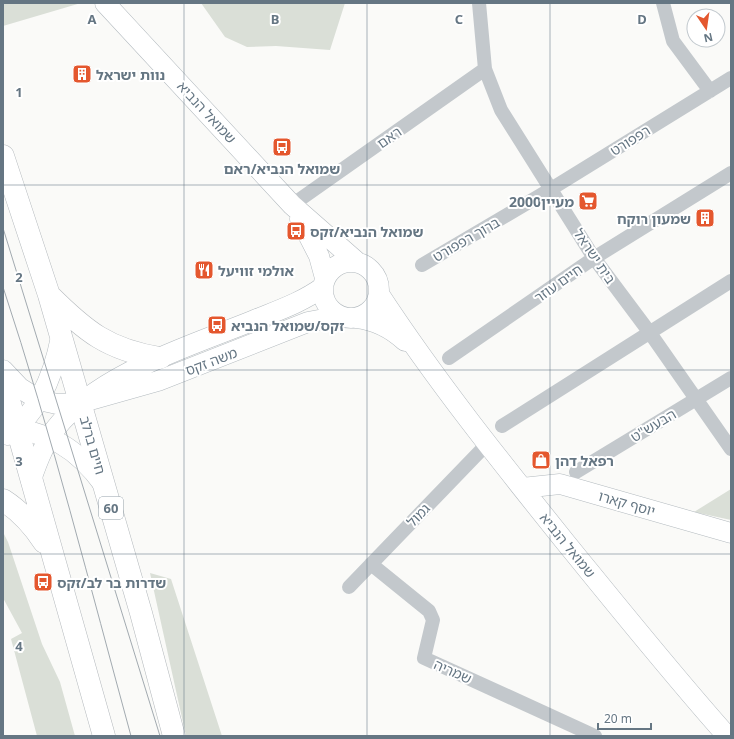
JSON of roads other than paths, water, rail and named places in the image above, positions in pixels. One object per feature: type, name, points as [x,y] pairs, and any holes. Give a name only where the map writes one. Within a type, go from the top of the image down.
[{"type":"highway","name":"חיים ברלב","points":[[3,156],[61,337],[141,613],[174,736]]},
{"type":"highway","points":[[48,295],[75,320],[108,342],[125,350],[160,358]]},
{"type":"highway","points":[[3,378],[8,431],[31,480],[104,736]]},
{"type":"highway","points":[[3,500],[14,507],[33,526],[52,554]]},
{"type":"street","name":"שמואל הנביא","points":[[105,3],[292,205],[357,262]]},
{"type":"street","name":"בית ישראל","points":[[479,3],[485,69],[501,110],[594,258],[650,333],[731,449]]},
{"type":"street","points":[[663,3],[674,41],[710,92],[731,78]]},
{"type":"street","name":"ראם","points":[[292,205],[485,69]]},
{"type":"street","name":"רפפורט","points":[[551,189],[710,92]]},
{"type":"street","name":"חיים עוזר","points":[[449,358],[594,258],[731,173]]},
{"type":"street","name":"ברוך רפפורט","points":[[422,265],[551,189]]},
{"type":"street","name":"שמואל הנביא","points":[[292,205],[311,238],[319,256],[324,282]]},
{"type":"street","points":[[357,262],[365,265],[374,274],[379,286],[379,294],[377,301],[369,312],[348,317],[332,311],[326,304],[323,296],[324,282],[331,270],[338,264],[357,262]]},
{"type":"street","name":"משה זקס","points":[[31,480],[36,465],[50,437],[67,415],[80,403],[126,374],[160,358],[301,301],[324,282]]},
{"type":"street","points":[[502,426],[731,282]]},
{"type":"street","name":"שמואל הנביא","points":[[379,294],[416,350],[522,488],[663,662],[727,736]]},
{"type":"street","name":"שמואל הנביא","points":[[348,317],[370,320],[383,325],[401,337],[416,350]]},
{"type":"street","name":"משה זקס","points":[[3,370],[20,388],[39,400],[57,404],[80,403],[171,376],[308,322],[348,317]]},
{"type":"street","points":[[8,431],[32,411],[39,400],[49,378],[61,337]]},
{"type":"street","name":"הבעש\"ט","points":[[576,472],[731,378]]},
{"type":"street","points":[[8,431],[28,430],[50,437],[63,444],[81,459],[105,487]]},
{"type":"street","name":"גמול","points":[[349,587],[488,443]]},
{"type":"street","name":"יוסף קארו","points":[[522,488],[560,484],[731,533]]},
{"type":"street","name":"שמריה","points":[[371,564],[429,611],[433,620],[424,658],[595,736]]},
{"type":"tram line","points":[[3,228],[160,736]]},
{"type":"tram line","points":[[3,287],[38,398],[131,736]]},
{"type":"place","name":"נוות ישראל","points":[[82,74]]},
{"type":"place","name":"שמואל הנביא/ראם","points":[[282,147]]},
{"type":"place","name":"מעיין2000","points":[[588,201]]},
{"type":"place","name":"שמעון רוקח","points":[[705,218]]},
{"type":"place","name":"שמואל הנביא/זקס","points":[[296,231]]},
{"type":"place","name":"אולמי זוויעל","points":[[204,270]]},
{"type":"place","name":"זקס/שמואל הנביא","points":[[217,325]]},
{"type":"place","name":"רפאל דהן","points":[[541,460]]},
{"type":"place","name":"שדרות בר לב/זקס","points":[[43,582]]}]
